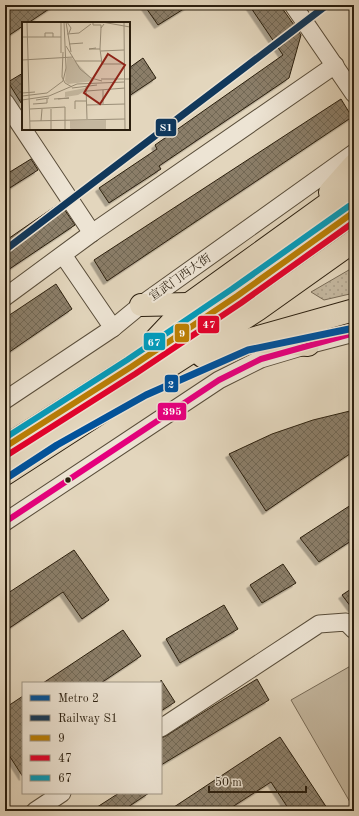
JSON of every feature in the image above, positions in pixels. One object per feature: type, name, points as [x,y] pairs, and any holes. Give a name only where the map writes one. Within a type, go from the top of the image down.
[{"type":"highway","points":[[307,219],[354,165]]},
{"type":"highway","points":[[131,367],[189,304],[354,185]]},
{"type":"highway","points":[[5,448],[131,367],[237,296],[346,218]]},
{"type":"highway","points":[[5,474],[257,310],[348,245]]},
{"type":"highway","points":[[141,305],[189,304]]},
{"type":"highway","points":[[154,376],[237,343],[354,310]]},
{"type":"highway","points":[[237,343],[272,341],[308,345]]},
{"type":"street","points":[[293,5],[354,94]]},
{"type":"street","points":[[5,297],[92,233],[335,65]]},
{"type":"street","points":[[5,102],[22,128]]},
{"type":"street","points":[[24,130],[92,233]]},
{"type":"street","name":"宣武门西大街","points":[[5,400],[113,328],[141,305],[354,153]]},
{"type":"street","points":[[63,255],[113,328]]},
{"type":"street","points":[[5,522],[219,380],[261,359],[354,333]]},
{"type":"street","points":[[162,727],[319,624],[346,622],[354,630]]},
{"type":"street","points":[[35,811],[60,794]]},
{"type":"shaded area","points":[[354,267],[354,293],[324,300],[311,292]]},
{"type":"shaded area","points":[[354,664],[354,809],[291,700]]},
{"type":"building","points":[[14,5],[55,5],[30,22],[22,22],[22,27],[5,38],[5,11]]},
{"type":"building","points":[[144,5],[190,5],[158,25]]},
{"type":"building","points":[[249,5],[280,5],[301,35],[289,78],[159,166],[161,169],[109,203],[99,188],[157,149],[155,145],[283,55]]},
{"type":"building","points":[[143,58],[156,78],[130,95],[130,67]]},
{"type":"building","points":[[22,74],[22,104],[8,82]]},
{"type":"building","points":[[341,99],[352,117],[107,281],[94,260]]},
{"type":"building","points":[[31,159],[38,170],[5,191],[5,175]]},
{"type":"building","points":[[60,203],[75,225],[5,272],[5,241]]},
{"type":"building","points":[[56,284],[72,309],[5,355],[5,318]]},
{"type":"building","points":[[354,410],[354,451],[266,511],[229,454],[272,434],[313,420]]},
{"type":"building","points":[[354,503],[354,539],[319,562],[300,538]]},
{"type":"building","points":[[74,550],[109,600],[82,619],[63,592],[5,631],[5,595]]},
{"type":"building","points":[[283,564],[296,583],[262,603],[250,585]]},
{"type":"building","points":[[354,587],[354,611],[342,595]]},
{"type":"building","points":[[224,605],[238,629],[180,663],[166,639]]},
{"type":"building","points":[[123,630],[141,656],[102,682],[45,682]]},
{"type":"building","points":[[257,679],[269,700],[162,764],[162,738]]},
{"type":"building","points":[[161,680],[175,702],[162,710],[162,682]]},
{"type":"building","points":[[22,697],[22,775],[5,749],[5,708]]},
{"type":"building","points":[[280,737],[329,811],[290,811],[271,782],[226,811],[168,811]]},
{"type":"building","points":[[117,794],[148,794],[122,811],[91,811]]},
{"type":"metro line","name":"2","points":[[5,479],[57,445],[146,395],[248,350],[354,328]]},
{"type":"rail line","name":"S1","points":[[5,250],[327,5]]},
{"type":"transit line","name":"67","points":[[5,438],[127,360],[232,289],[349,206]]},
{"type":"transit line","name":"9","points":[[5,447],[131,367],[237,296],[354,212]]},
{"type":"transit line","name":"47","points":[[9,454],[135,374],[241,303],[354,222]]},
{"type":"transit line","name":"395","points":[[5,522],[219,380],[261,359],[354,333]]}]
